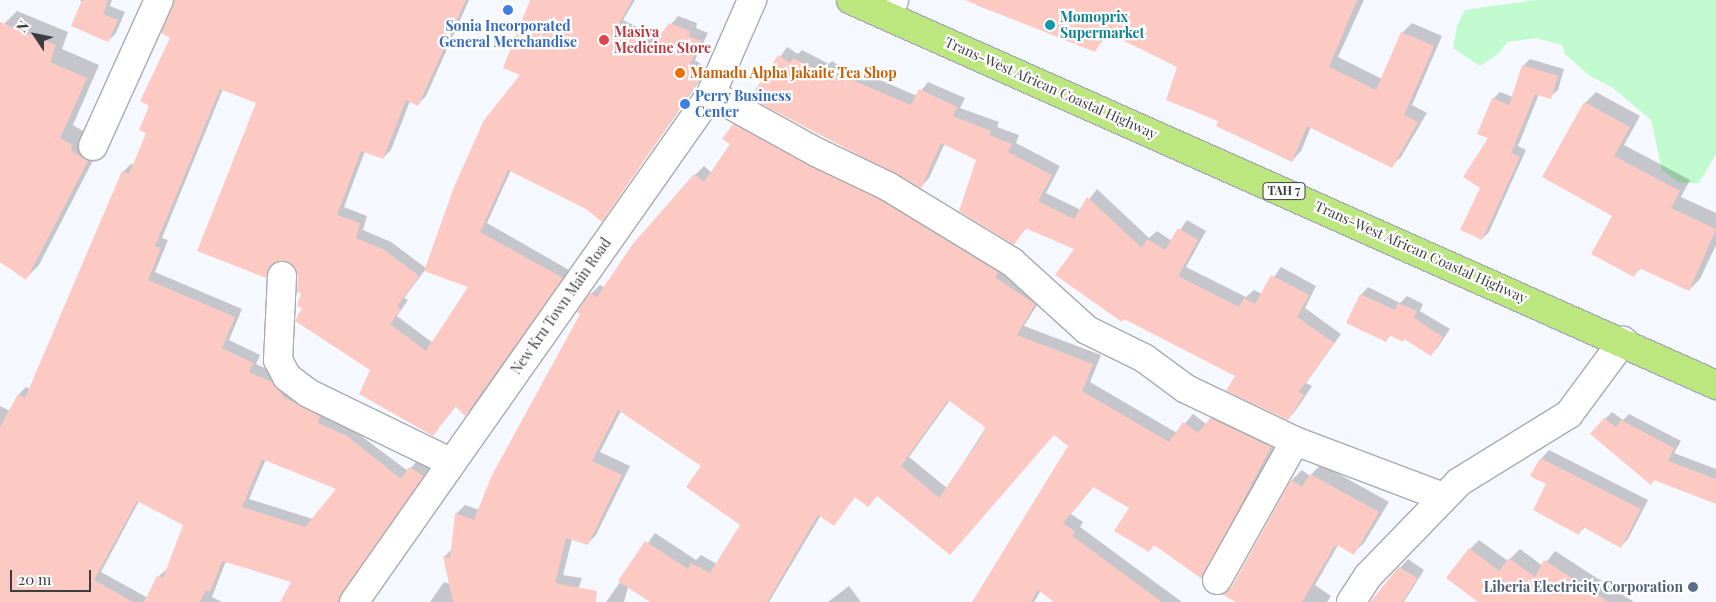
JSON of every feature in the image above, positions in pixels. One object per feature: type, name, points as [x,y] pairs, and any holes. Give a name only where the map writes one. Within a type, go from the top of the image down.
[{"type":"highway","name":"Trans-West African Coastal Highway","points":[[851,0],[891,8],[1716,385]]},
{"type":"street","points":[[93,146],[159,0]]},
{"type":"street","name":"New Kru Town Main Road","points":[[354,602],[450,462],[711,94],[752,0]]},
{"type":"street","points":[[711,94],[816,152],[889,188],[1012,262],[1087,330],[1144,358],[1186,390],[1295,441],[1442,497]]},
{"type":"street","points":[[282,276],[278,360],[287,377],[308,393],[450,462]]},
{"type":"street","points":[[1351,602],[1368,576],[1442,497],[1459,482],[1569,414],[1623,342]]},
{"type":"street","points":[[1217,580],[1295,441]]},
{"type":"green space","points":[[1534,0],[1716,0],[1716,154],[1699,183],[1679,183],[1662,170],[1651,120],[1613,88],[1590,76],[1565,54],[1562,45],[1536,38],[1507,42],[1499,53],[1480,66],[1453,48],[1457,25],[1465,10]]},
{"type":"building","points":[[82,0],[108,0],[103,14],[118,20],[108,42],[71,26]]},
{"type":"building","points":[[174,0],[466,0],[418,106],[406,100],[383,159],[361,151],[337,215],[360,223],[356,238],[383,249],[419,276],[397,306],[401,309],[390,324],[426,351],[468,287],[424,271],[454,187],[484,120],[520,75],[503,68],[530,0],[632,0],[617,28],[652,46],[669,23],[690,31],[689,36],[701,41],[688,68],[701,77],[602,222],[586,209],[508,170],[480,232],[563,278],[465,416],[455,406],[433,436],[359,394],[370,370],[295,321],[302,308],[297,306],[301,293],[297,292],[298,276],[291,263],[274,262],[269,268],[266,278],[197,251],[256,103],[220,89],[155,246],[161,248],[148,280],[235,317],[222,348],[253,363],[249,372],[272,382],[285,398],[320,416],[318,423],[347,436],[401,479],[409,467],[424,476],[337,602],[280,602],[291,582],[222,561],[210,592],[206,590],[200,602],[144,602],[157,576],[163,578],[183,525],[137,501],[94,580],[133,602],[0,602],[0,427],[18,394],[25,398],[122,171],[129,174],[146,133],[139,130],[149,106],[140,101],[170,38],[161,33]],"holes":[[[262,459],[336,489],[305,527],[242,507]]]},
{"type":"building","points":[[965,0],[1357,0],[1329,67],[1376,90],[1401,32],[1434,46],[1404,115],[1418,122],[1392,168],[1307,126],[1292,162],[1216,126],[1218,121],[1166,100],[1177,67],[1106,32],[1095,52]]},
{"type":"building","points":[[0,22],[56,45],[50,62],[87,78],[60,138],[71,144],[72,151],[88,161],[26,280],[0,262]]},
{"type":"building","points":[[778,55],[790,63],[793,58],[821,72],[823,69],[843,82],[845,77],[911,105],[919,89],[957,107],[953,116],[991,131],[989,135],[1012,144],[1008,152],[1052,175],[1038,201],[1074,219],[1087,197],[1142,248],[1147,239],[1165,250],[1178,228],[1198,240],[1178,276],[1239,307],[1244,298],[1255,304],[1271,275],[1309,295],[1297,317],[1334,343],[1299,392],[1304,395],[1288,420],[1226,391],[1235,376],[1124,319],[1122,322],[1055,275],[1074,249],[1025,228],[1014,245],[959,211],[976,160],[941,143],[921,188],[750,98]]},
{"type":"building","points":[[1522,65],[1558,76],[1551,99],[1535,94],[1511,153],[1520,157],[1482,240],[1460,230],[1480,188],[1463,177],[1488,138],[1477,134],[1492,98],[1509,105]]},
{"type":"building","points":[[1584,102],[1630,127],[1614,156],[1680,191],[1671,208],[1716,229],[1689,291],[1639,268],[1634,277],[1591,254],[1612,216],[1542,177]]},
{"type":"building","points":[[733,124],[882,201],[998,272],[995,277],[1035,304],[1017,335],[1093,364],[1082,391],[1169,442],[1183,422],[1198,433],[1210,418],[1271,447],[1202,579],[1154,545],[1149,552],[1114,531],[1129,508],[1093,487],[1063,523],[1075,532],[1072,536],[1162,602],[1054,602],[1038,590],[1031,602],[972,602],[1068,446],[1054,435],[950,555],[877,496],[868,507],[855,497],[834,526],[818,515],[767,602],[650,602],[618,581],[645,541],[688,569],[691,563],[710,573],[740,525],[686,487],[701,466],[618,410],[592,461],[622,475],[588,545],[566,538],[555,583],[597,591],[596,602],[453,602],[443,556],[450,558],[455,513],[474,520],[491,477],[580,314],[577,312],[590,293],[597,297],[632,245],[694,174],[704,182],[730,144],[722,139]],"holes":[[[948,400],[985,427],[982,436],[939,498],[901,466]]]},
{"type":"building","points":[[1360,294],[1395,310],[1398,303],[1417,311],[1414,318],[1443,337],[1431,356],[1404,339],[1403,342],[1389,335],[1386,342],[1346,323]]},
{"type":"building","points":[[1604,418],[1616,427],[1621,420],[1674,448],[1668,461],[1716,479],[1716,504],[1654,480],[1651,485],[1590,434]]},
{"type":"building","points":[[1540,458],[1641,509],[1621,548],[1583,527],[1579,535],[1533,510],[1546,484],[1530,476]]},
{"type":"building","points":[[1310,474],[1379,512],[1354,555],[1337,545],[1334,547],[1302,602],[1236,602],[1222,594],[1231,588],[1291,480],[1302,487]]},
{"type":"building","points":[[1469,548],[1499,571],[1509,558],[1535,577],[1544,560],[1609,602],[1478,602],[1446,578]]},
{"type":"building","points":[[1399,567],[1417,578],[1403,602],[1370,602]]},
{"type":"place","name":"Sonia Incorporated General Merchandise","points":[[508,10]]},
{"type":"place","name":"Momoprix Supermarket","points":[[1050,25]]},
{"type":"place","name":"Masiva Medicine Store","points":[[604,40]]},
{"type":"place","name":"Mamadu Alpha Jakaite Tea Shop","points":[[680,73]]},
{"type":"place","name":"Perry Business Center","points":[[685,104]]},
{"type":"place","name":"Liberia Electricity Corporation","points":[[1693,587]]}]
